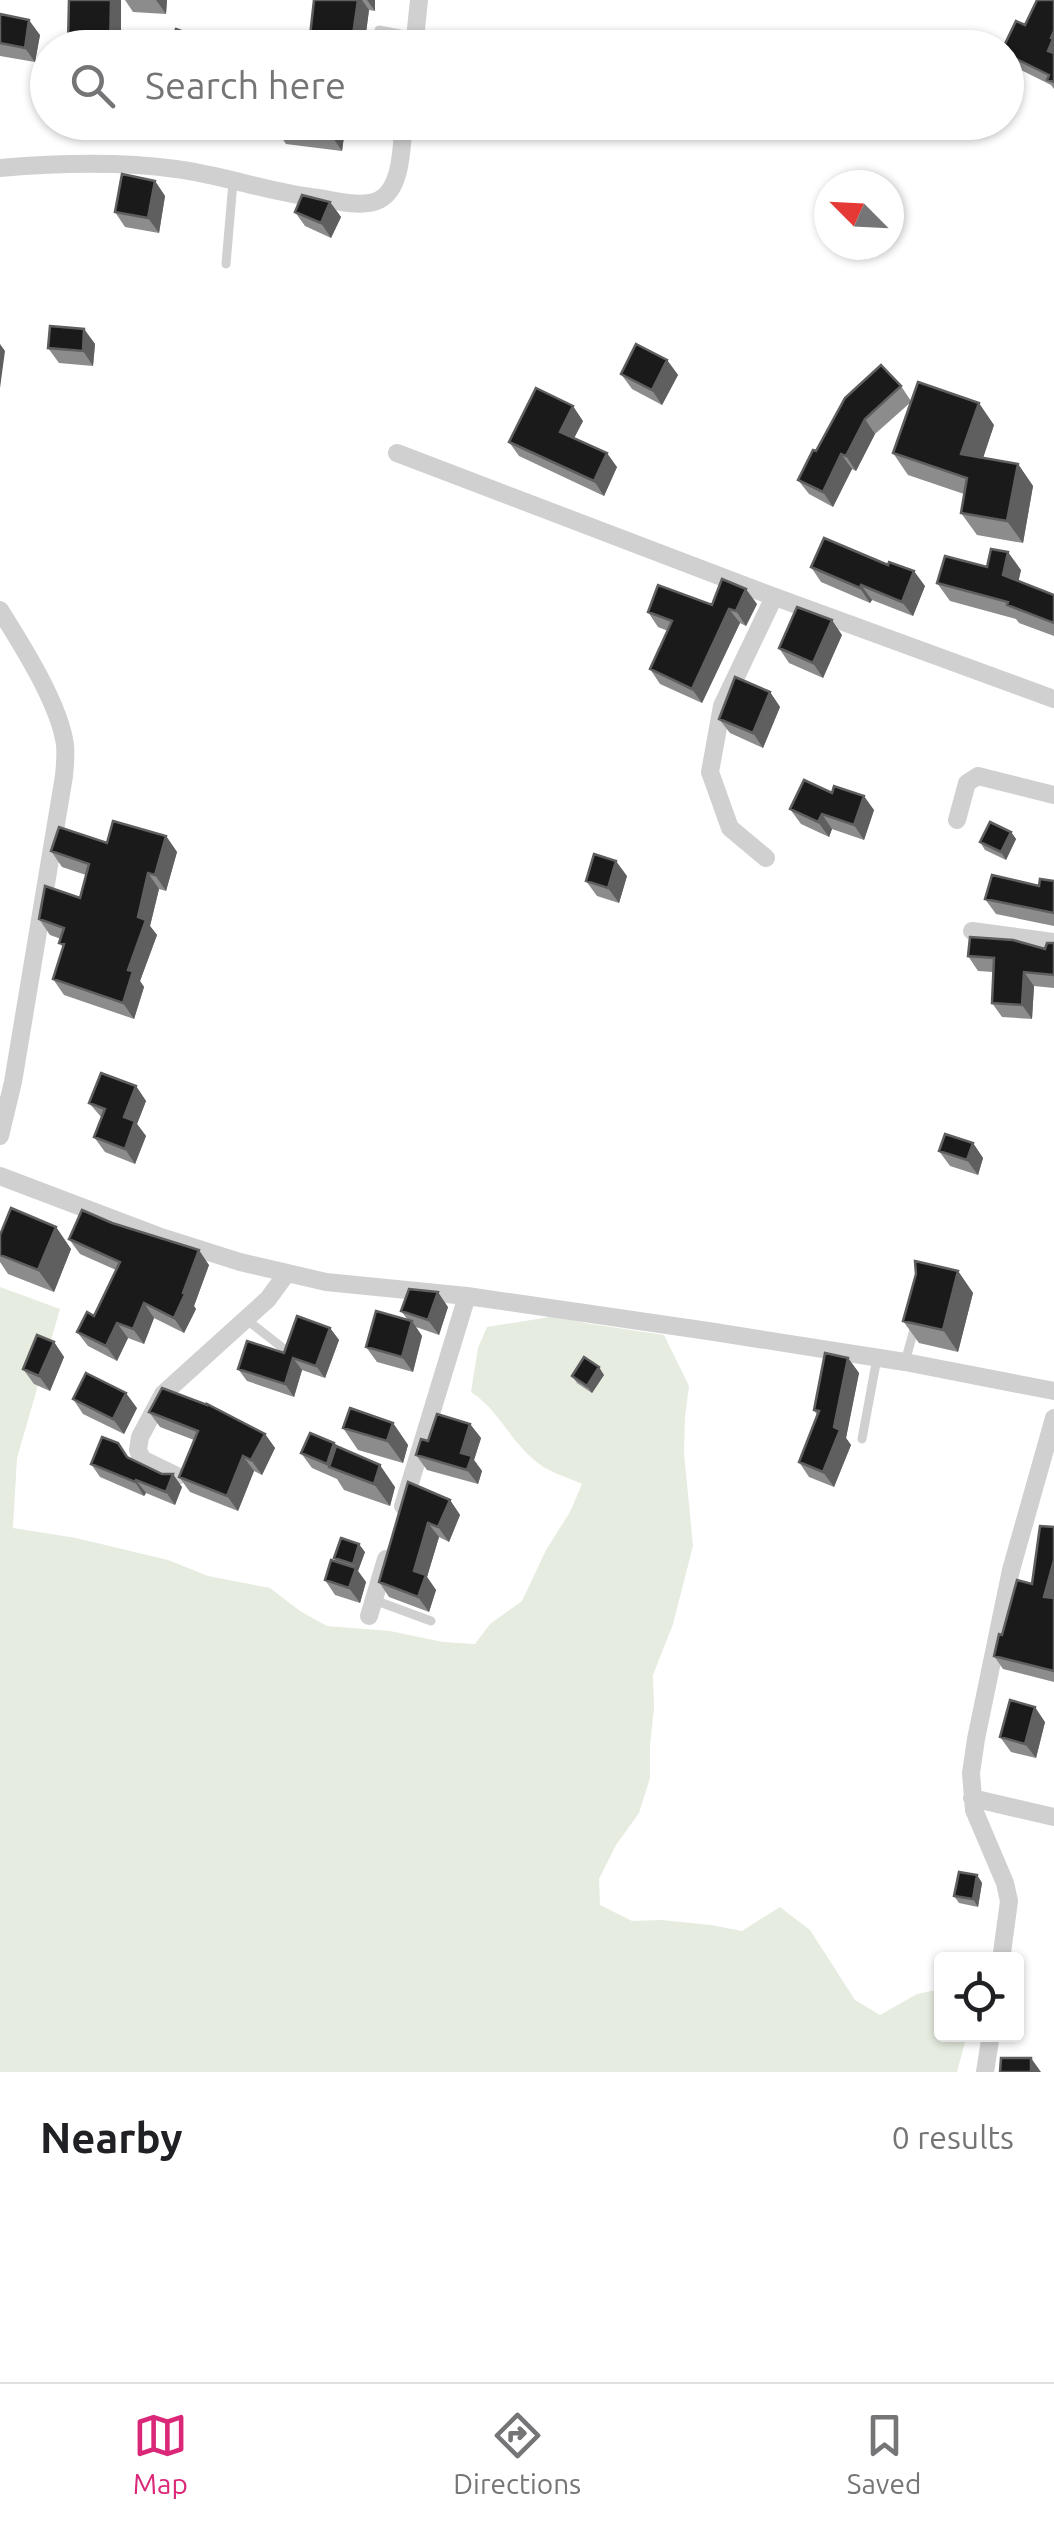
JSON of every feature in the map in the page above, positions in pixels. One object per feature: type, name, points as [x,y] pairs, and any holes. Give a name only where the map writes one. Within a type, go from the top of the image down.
[{"type":"street","points":[[416,30],[419,0]]},
{"type":"street","points":[[0,168],[74,162],[176,169],[286,193],[359,203],[384,198],[392,188],[402,140]]},
{"type":"street","points":[[397,453],[1054,699]]},
{"type":"street","points":[[766,858],[730,828],[710,772],[722,706],[774,597]]},
{"type":"street","points":[[0,610],[26,650],[60,720],[66,746],[20,1044],[0,1136]]},
{"type":"street","points":[[957,820],[968,783],[978,776],[1054,795]]},
{"type":"street","points":[[972,932],[1054,942]]},
{"type":"street","points":[[0,1176],[158,1236],[240,1262],[326,1282],[467,1296],[905,1362],[1054,1390]]},
{"type":"street","points":[[178,1476],[142,1459],[138,1450],[140,1437],[162,1394],[278,1288],[287,1273]]},
{"type":"street","points":[[397,1524],[467,1296]]},
{"type":"street","points":[[1002,1952],[1009,1901],[974,1810],[971,1773],[1012,1570],[1054,1418]]},
{"type":"street","points":[[371,1608],[391,1543]]},
{"type":"street","points":[[972,1798],[1054,1817]]},
{"type":"street","points":[[986,2072],[990,2042]]},
{"type":"lane","points":[[226,264],[234,182]]},
{"type":"lane","points":[[905,1362],[920,1311]]},
{"type":"lane","points":[[245,1318],[288,1352]]},
{"type":"lane","points":[[862,1439],[878,1358]]},
{"type":"lane","points":[[371,1608],[431,1621]]},
{"type":"shaded area","points":[[0,1287],[60,1309],[17,1458],[13,1528],[76,1538],[168,1560],[208,1576],[270,1588],[327,1626],[390,1631],[443,1642],[475,1644],[490,1624],[522,1601],[582,1484],[538,1463],[471,1392],[478,1348],[487,1327],[556,1316],[664,1335],[689,1386],[684,1453],[693,1546],[673,1624],[653,1675],[650,1778],[639,1813],[616,1845],[599,1879],[600,1905],[632,1921],[662,1920],[742,1931],[780,1907],[810,1930],[855,2000],[880,2015],[917,1994],[934,1990],[934,2042],[965,2042],[957,2072],[0,2072]]},
{"type":"building","points":[[69,0],[111,0],[110,30],[68,30]]},
{"type":"building","points":[[314,0],[358,0],[354,30],[311,30]]},
{"type":"building","points":[[1037,0],[1054,0],[1054,31],[1048,51],[1054,53],[1054,82],[1047,80],[1049,75],[1024,63],[1024,30],[1012,30],[1016,21],[1025,25]]},
{"type":"building","points":[[0,14],[29,20],[25,48],[0,43]]},
{"type":"building","points":[[122,174],[155,181],[148,218],[115,212]]},
{"type":"building","points":[[302,195],[330,202],[321,223],[295,212]]},
{"type":"building","points":[[50,326],[84,329],[83,351],[48,348]]},
{"type":"building","points":[[636,344],[667,360],[652,390],[621,374]]},
{"type":"building","points":[[881,365],[901,386],[865,419],[846,456],[841,454],[823,492],[798,480],[845,398]]},
{"type":"building","points":[[918,382],[979,403],[961,454],[1018,464],[1007,521],[961,513],[967,478],[893,453]]},
{"type":"building","points":[[536,388],[573,406],[560,432],[607,453],[594,481],[509,442]]},
{"type":"building","points":[[824,538],[888,565],[889,562],[914,571],[902,602],[811,567]]},
{"type":"building","points":[[991,549],[1008,552],[1003,575],[1054,595],[1054,623],[1007,605],[1008,602],[937,583],[945,556],[987,567]]},
{"type":"building","points":[[722,579],[746,589],[736,611],[729,609],[692,689],[650,669],[672,621],[648,612],[658,585],[712,605]]},
{"type":"building","points":[[797,607],[832,620],[813,663],[779,648]]},
{"type":"building","points":[[735,677],[770,692],[753,733],[719,719]]},
{"type":"building","points":[[804,780],[832,793],[834,786],[864,796],[854,825],[822,814],[818,822],[790,809]]},
{"type":"building","points":[[113,821],[166,836],[155,875],[148,873],[138,917],[146,920],[128,970],[133,971],[123,1003],[53,979],[64,944],[59,943],[64,928],[39,919],[45,886],[80,898],[89,864],[51,851],[59,827],[107,843]]},
{"type":"building","points":[[990,822],[1011,832],[1001,852],[980,842]]},
{"type":"building","points":[[594,854],[616,861],[608,888],[586,881]]},
{"type":"building","points":[[992,875],[1039,886],[1040,879],[1054,881],[1054,913],[985,899]]},
{"type":"building","points":[[970,937],[1013,940],[1045,949],[1047,943],[1054,943],[1054,975],[1024,972],[1022,1005],[992,1003],[994,958],[968,956]]},
{"type":"building","points":[[101,1073],[136,1086],[124,1117],[135,1121],[125,1149],[94,1137],[105,1109],[89,1103]]},
{"type":"building","points":[[945,1134],[973,1143],[967,1160],[939,1151]]},
{"type":"building","points":[[11,1208],[56,1227],[38,1270],[0,1255],[0,1235]]},
{"type":"building","points":[[82,1210],[199,1250],[174,1318],[144,1303],[133,1329],[117,1323],[106,1346],[77,1332],[87,1312],[94,1316],[120,1262],[69,1239]]},
{"type":"building","points":[[915,1261],[958,1271],[943,1330],[903,1321],[916,1274]]},
{"type":"building","points":[[409,1289],[438,1292],[428,1320],[401,1311]]},
{"type":"building","points":[[376,1311],[412,1321],[402,1357],[366,1347]]},
{"type":"building","points":[[297,1316],[330,1328],[316,1366],[293,1358],[285,1384],[238,1369],[247,1341],[284,1353]]},
{"type":"building","points":[[37,1335],[54,1342],[39,1376],[23,1369]]},
{"type":"building","points":[[825,1353],[848,1358],[834,1427],[840,1430],[823,1472],[799,1462],[819,1411],[814,1410]]},
{"type":"building","points":[[584,1357],[599,1367],[587,1386],[572,1376]]},
{"type":"building","points":[[86,1373],[126,1393],[113,1419],[73,1399]]},
{"type":"building","points":[[162,1388],[207,1404],[265,1434],[251,1460],[243,1456],[227,1496],[179,1477],[198,1431],[149,1412]]},
{"type":"building","points":[[350,1408],[393,1423],[387,1441],[343,1428]]},
{"type":"building","points":[[437,1414],[470,1424],[461,1453],[472,1456],[467,1470],[416,1455],[421,1439],[428,1441]]},
{"type":"building","points":[[310,1433],[334,1443],[327,1464],[301,1453]]},
{"type":"building","points":[[102,1437],[118,1443],[127,1457],[162,1474],[173,1474],[166,1492],[91,1464]]},
{"type":"building","points":[[336,1446],[380,1465],[374,1484],[329,1467]]},
{"type":"building","points":[[408,1482],[450,1500],[438,1527],[428,1523],[414,1571],[426,1575],[418,1597],[379,1582]]},
{"type":"building","points":[[1040,1526],[1054,1527],[1054,1560],[1044,1597],[1054,1598],[1054,1671],[994,1656],[1017,1580],[1032,1584]]},
{"type":"building","points":[[341,1538],[359,1544],[353,1564],[334,1558]]},
{"type":"building","points":[[331,1560],[356,1568],[349,1588],[325,1580]]},
{"type":"building","points":[[1010,1700],[1035,1707],[1025,1744],[1000,1737]]},
{"type":"building","points":[[959,1872],[977,1875],[973,1899],[954,1896]]},
{"type":"building","points":[[1001,2058],[1031,2058],[1031,2072],[1000,2072]]}]
